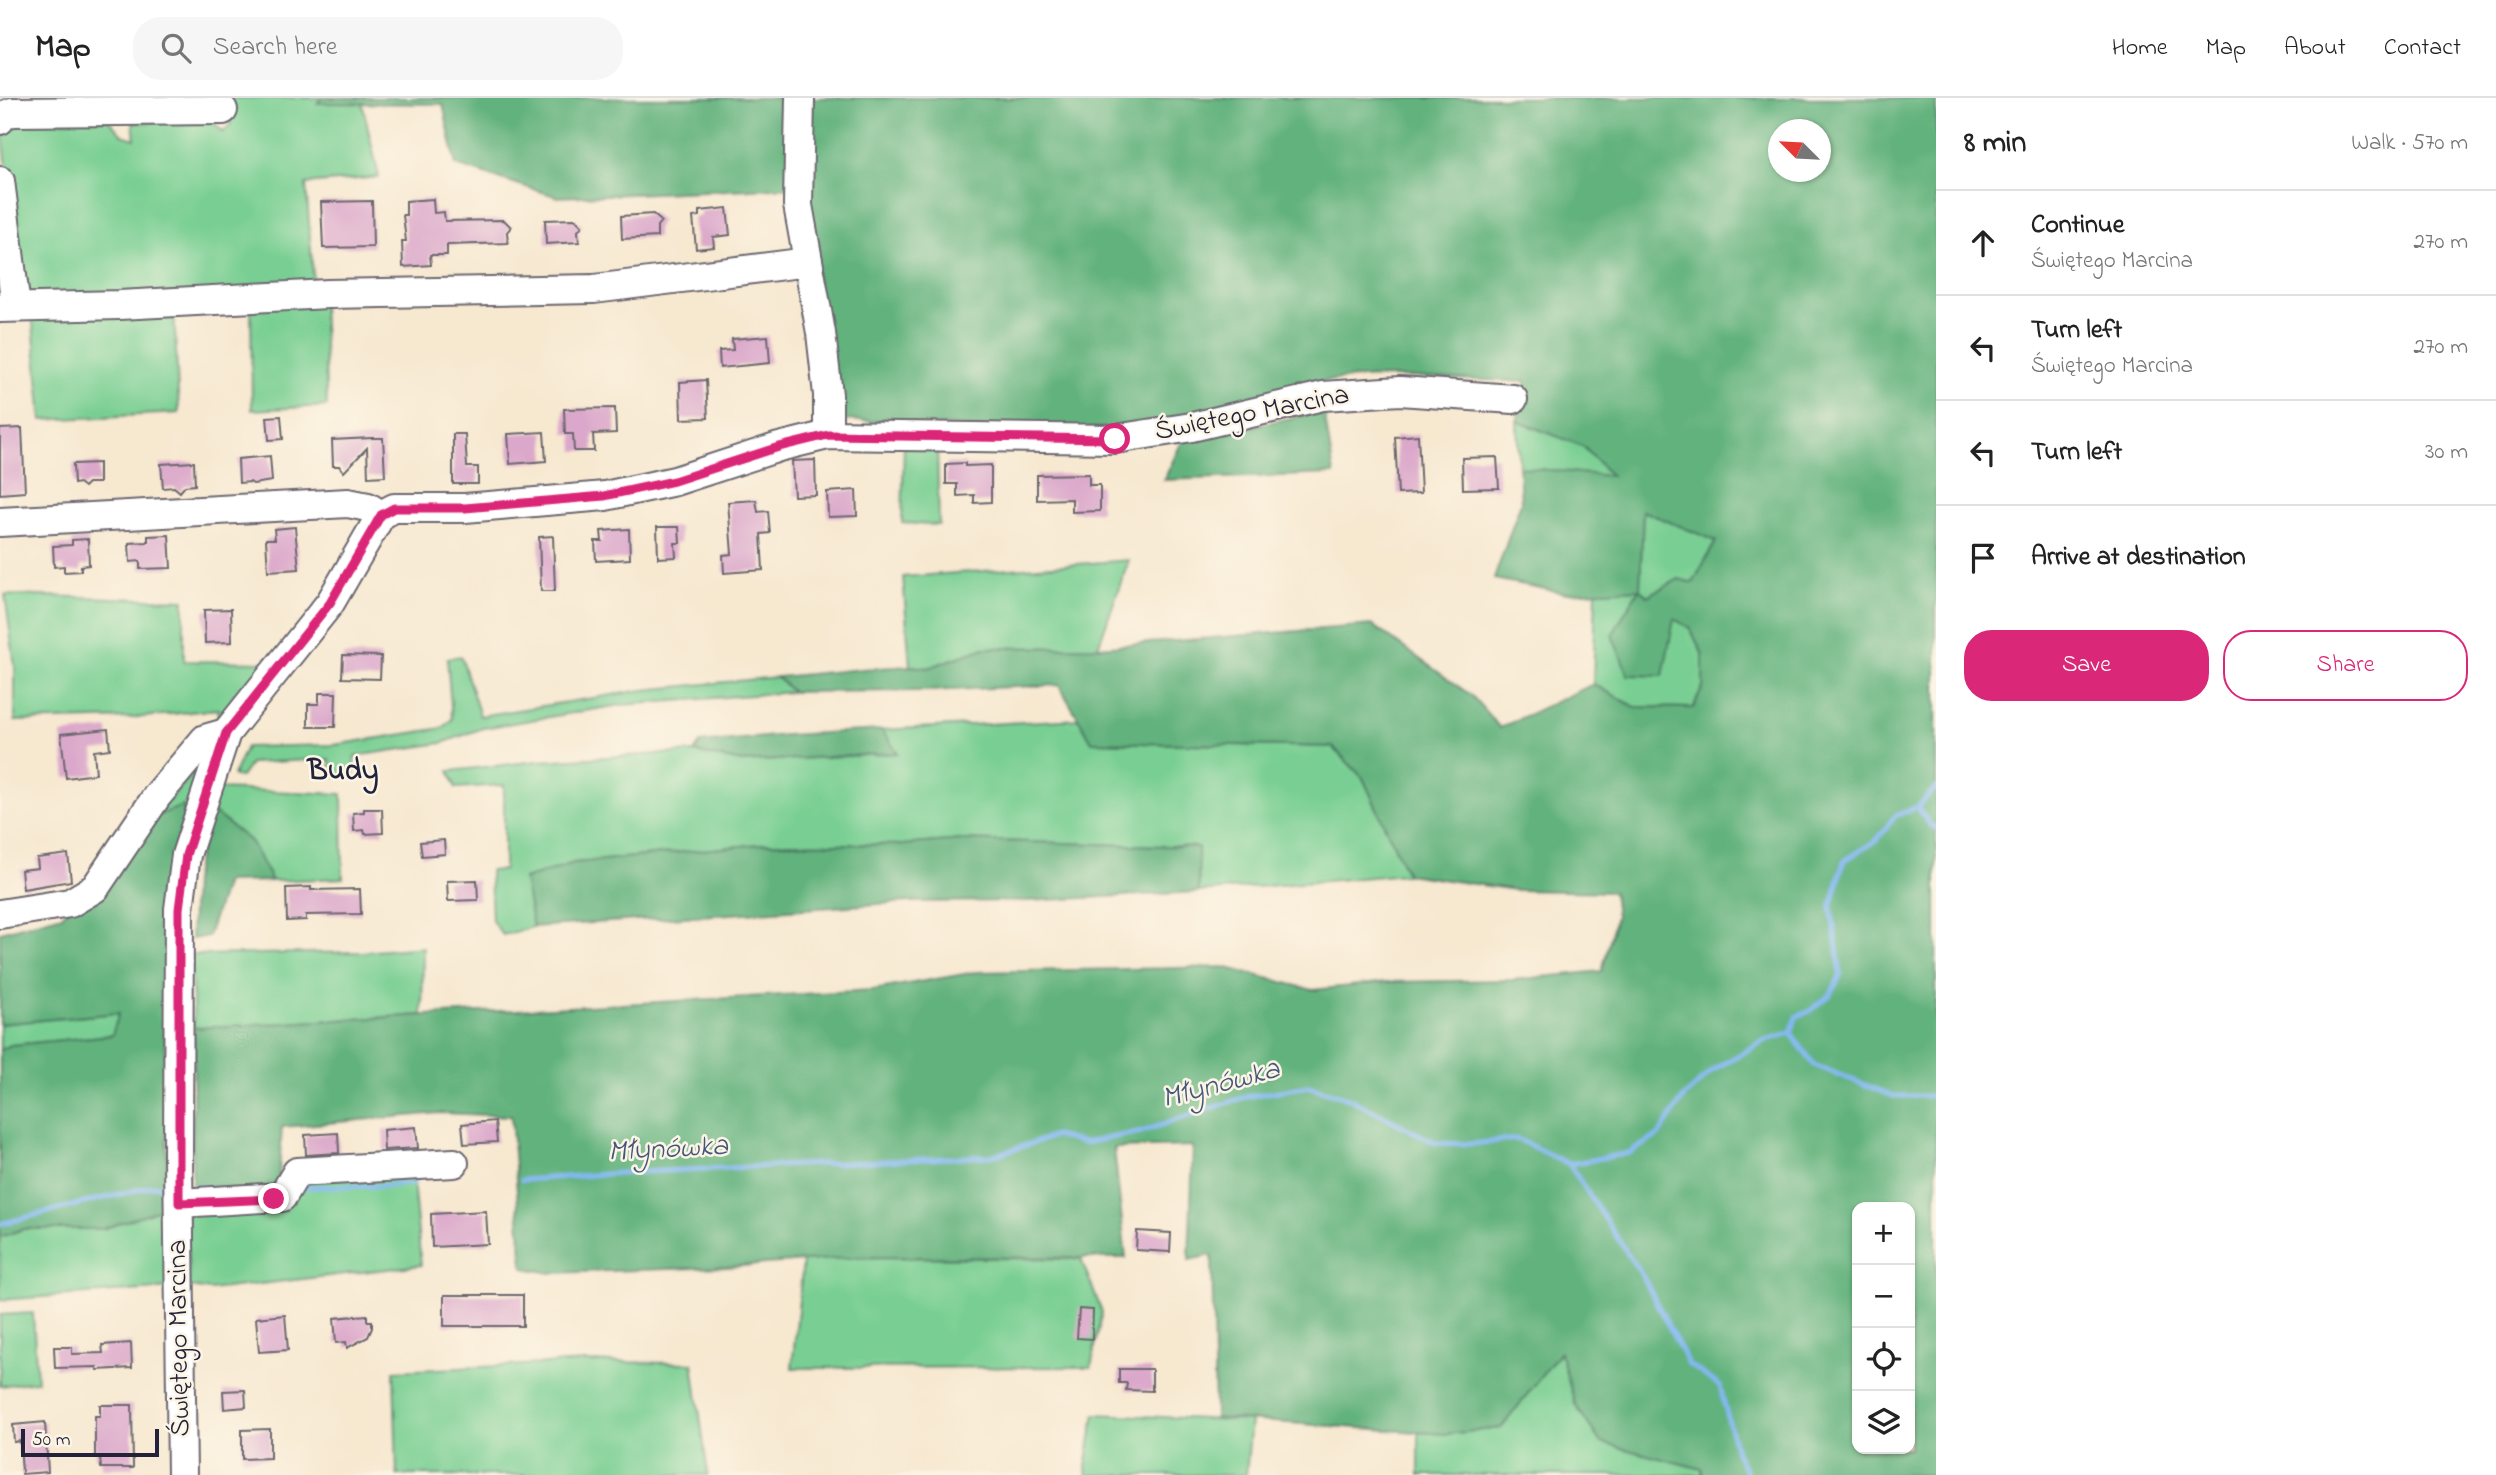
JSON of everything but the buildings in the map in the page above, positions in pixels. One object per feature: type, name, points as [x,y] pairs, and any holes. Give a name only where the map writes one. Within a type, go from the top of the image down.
[{"type":"street","points":[[800,98],[799,205],[821,332],[828,395],[828,435]]},
{"type":"street","points":[[0,120],[2,116],[12,112],[223,110]]},
{"type":"street","points":[[0,181],[8,307],[119,305],[328,294],[594,289],[808,262]]},
{"type":"street","name":"Świętego Marcina","points":[[182,1475],[179,1193],[181,886],[186,855],[226,733],[330,603],[381,515],[394,508],[465,508],[604,496],[674,481],[779,447],[828,435],[1115,439],[1192,427],[1323,396],[1400,391],[1513,399]]},
{"type":"street","points":[[0,522],[348,503],[368,507],[381,515]]},
{"type":"street","points":[[0,914],[70,902],[95,888],[157,796],[205,739],[226,733]]},
{"type":"street","points":[[179,1193],[282,1197],[297,1172],[454,1163]]},
{"type":"green space","points":[[100,98],[322,98],[318,102],[362,102],[379,177],[306,184],[314,289],[30,297],[21,290],[3,135],[8,122],[108,119],[122,135],[135,139],[133,123],[210,119],[223,132],[231,124],[224,101]]},
{"type":"green space","points":[[322,98],[1936,98],[1936,1475],[1702,1475],[1702,1469],[1601,1443],[1575,1404],[1560,1352],[1501,1428],[1446,1434],[1215,1418],[1212,1255],[1189,1260],[1193,1146],[1114,1148],[1126,1258],[858,1257],[727,1267],[551,1273],[523,1268],[511,1116],[440,1113],[282,1127],[279,1176],[274,1193],[192,1193],[194,1028],[873,990],[976,972],[1224,967],[1313,990],[1387,982],[1512,980],[1602,971],[1616,916],[1613,892],[1515,890],[1407,874],[1363,778],[1333,747],[1092,742],[1059,685],[927,691],[792,692],[777,677],[910,666],[928,668],[984,648],[1098,647],[1372,625],[1472,696],[1500,728],[1593,684],[1635,707],[1693,708],[1703,687],[1703,655],[1690,628],[1674,619],[1663,676],[1628,675],[1612,635],[1639,589],[1565,593],[1494,579],[1521,502],[1519,467],[1611,476],[1583,446],[1517,421],[1526,381],[1395,377],[1344,379],[1292,387],[1161,420],[1107,428],[1008,429],[842,420],[800,187],[558,197],[456,165],[443,104],[318,103]],"holes":[[[1643,511],[1716,541],[1693,583],[1679,579],[1647,596],[1640,589]]]},
{"type":"green space","points":[[322,303],[327,406],[252,410],[251,305]]},
{"type":"green space","points":[[174,309],[179,413],[42,420],[32,313]]},
{"type":"green space","points":[[1324,411],[1334,474],[1164,480],[1182,441]]},
{"type":"green space","points":[[1517,421],[1583,446],[1612,477],[1519,467]]},
{"type":"green space","points":[[904,443],[937,444],[939,525],[902,523]]},
{"type":"green space","points":[[1643,510],[1716,541],[1693,583],[1679,579],[1647,596],[1641,590],[1662,676],[1673,618],[1690,628],[1703,655],[1703,687],[1693,708],[1635,707],[1593,684],[1596,591],[1640,589]]},
{"type":"green space","points":[[1129,560],[1098,647],[984,648],[928,668],[910,666],[903,577]]},
{"type":"green space","points":[[5,595],[184,600],[184,661],[268,662],[216,726],[219,709],[134,718],[15,721],[15,667]]},
{"type":"green space","points":[[461,656],[480,716],[643,690],[777,677],[792,692],[621,705],[483,728],[442,743],[355,756],[353,776],[333,777],[329,759],[251,763],[241,777],[233,776],[246,747],[334,745],[443,728],[452,719],[447,658]]},
{"type":"green space","points":[[1079,719],[1093,742],[1333,747],[1363,778],[1407,874],[1199,892],[1197,847],[961,840],[902,845],[770,843],[574,863],[524,879],[533,927],[503,935],[492,921],[490,871],[504,870],[504,785],[456,788],[449,771],[538,761],[694,752],[742,762],[897,753],[882,730]]},
{"type":"green space","points":[[882,730],[898,753],[742,762],[694,752],[700,743]]},
{"type":"green space","points":[[211,753],[186,818],[183,806],[155,816]]},
{"type":"green space","points":[[216,789],[342,794],[343,878],[272,881],[250,841],[209,809]]},
{"type":"green space","points":[[183,806],[183,826],[169,874],[166,924],[168,1206],[103,1229],[23,1229],[0,1237],[0,1050],[11,1045],[112,1035],[119,1013],[0,1024],[0,932],[62,915],[155,816]]},
{"type":"green space","points":[[209,809],[250,841],[272,881],[226,882],[208,936],[191,939],[193,881]]},
{"type":"green space","points":[[960,840],[1198,847],[1199,892],[1026,901],[909,902],[533,927],[524,879],[574,863],[770,843],[902,845]]},
{"type":"green space","points":[[423,947],[422,1015],[194,1028],[191,955],[362,952]]},
{"type":"green space","points":[[120,1013],[112,1035],[11,1045],[0,1050],[0,1024]]},
{"type":"green space","points":[[412,1170],[421,1265],[210,1290],[189,1287],[186,1210],[302,1175]]},
{"type":"green space","points":[[168,1206],[171,1288],[0,1300],[0,1237],[23,1229],[103,1229]]},
{"type":"green space","points":[[858,1257],[1081,1259],[1102,1312],[1091,1367],[792,1368],[803,1261]]},
{"type":"green space","points":[[33,1313],[37,1381],[0,1386],[0,1315]]},
{"type":"green space","points":[[1561,1351],[1575,1404],[1601,1443],[1702,1469],[1702,1475],[1419,1475],[1419,1432],[1446,1434],[1501,1428]]},
{"type":"green space","points":[[587,1362],[693,1363],[708,1475],[397,1475],[394,1371]]},
{"type":"green space","points":[[1095,1414],[1251,1421],[1246,1475],[1087,1475]]},
{"type":"waterway","points":[[1917,807],[1936,788]]},
{"type":"waterway","points":[[1791,1033],[1796,1017],[1810,1011],[1831,994],[1841,974],[1831,907],[1844,861],[1877,840],[1895,816],[1917,807],[1930,825],[1936,828]]},
{"type":"waterway","name":"Młynówka","points":[[522,1180],[992,1156],[1055,1136],[1084,1143],[1141,1132],[1245,1097],[1308,1086],[1348,1098],[1436,1143],[1472,1144],[1517,1139],[1569,1164],[1629,1153],[1659,1135],[1684,1097],[1713,1070],[1765,1040],[1791,1033],[1814,1065],[1893,1096],[1936,1096]]},
{"type":"waterway","points":[[1569,1164],[1643,1277],[1688,1364],[1720,1386],[1736,1452],[1747,1475]]},
{"type":"waterway","name":"Młynówka","points":[[302,1187],[414,1183]]},
{"type":"waterway","name":"Młynówka","points":[[0,1224],[152,1186],[171,1187]]},
{"type":"waterway","name":"Młynówka","points":[[188,1187],[210,1188]]},
{"type":"district","name":"Budy","points":[[343,772]]},
{"type":"route","points":[[274,1199],[179,1203],[181,886],[186,855],[226,733],[330,603],[381,515],[394,508],[465,508],[604,496],[674,481],[779,447],[828,435],[1115,439]]}]
